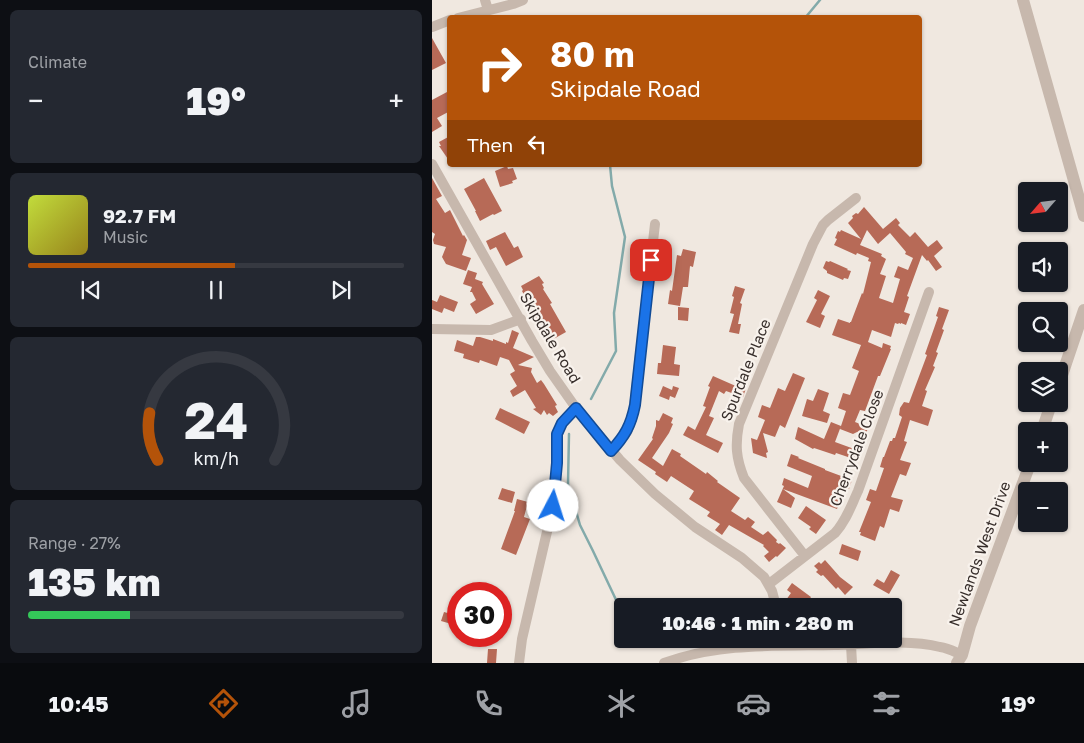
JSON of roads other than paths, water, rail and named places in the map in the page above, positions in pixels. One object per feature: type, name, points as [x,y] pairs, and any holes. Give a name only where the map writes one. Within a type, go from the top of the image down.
[{"type":"street","points":[[464,15],[486,5],[513,4],[523,0]]},
{"type":"street","points":[[1023,0],[1084,216]]},
{"type":"street","points":[[432,27],[447,21]]},
{"type":"street","name":"Skipdale Road","points":[[432,164],[550,370],[576,408],[611,451],[638,479],[695,527],[756,568],[769,584],[774,598]]},
{"type":"street","name":"Spurdale Place","points":[[805,556],[744,478],[736,452],[736,439],[739,424],[813,244],[823,225],[856,198]]},
{"type":"street","points":[[611,451],[627,432],[633,416],[655,224]]},
{"type":"street","name":"Cherrydale Close","points":[[769,584],[835,533],[843,524],[858,491],[929,292]]},
{"type":"street","points":[[1066,362],[1084,310]]},
{"type":"street","points":[[432,329],[491,330],[521,319]]},
{"type":"street","points":[[519,663],[522,639],[553,506],[557,463],[557,434],[562,423],[576,408]]},
{"type":"street","name":"Newlands West Drive","points":[[961,660],[970,626],[1027,472]]},
{"type":"street","points":[[902,644],[942,647],[961,660]]},
{"type":"street","points":[[664,663],[713,650],[734,648]]},
{"type":"street","points":[[851,648],[852,663]]},
{"type":"waterway","points":[[808,15],[820,0]]},
{"type":"waterway","points":[[591,399],[616,351],[614,313],[625,237],[612,186],[610,167]]},
{"type":"waterway","points":[[569,434],[568,484],[580,525],[615,598]]}]
